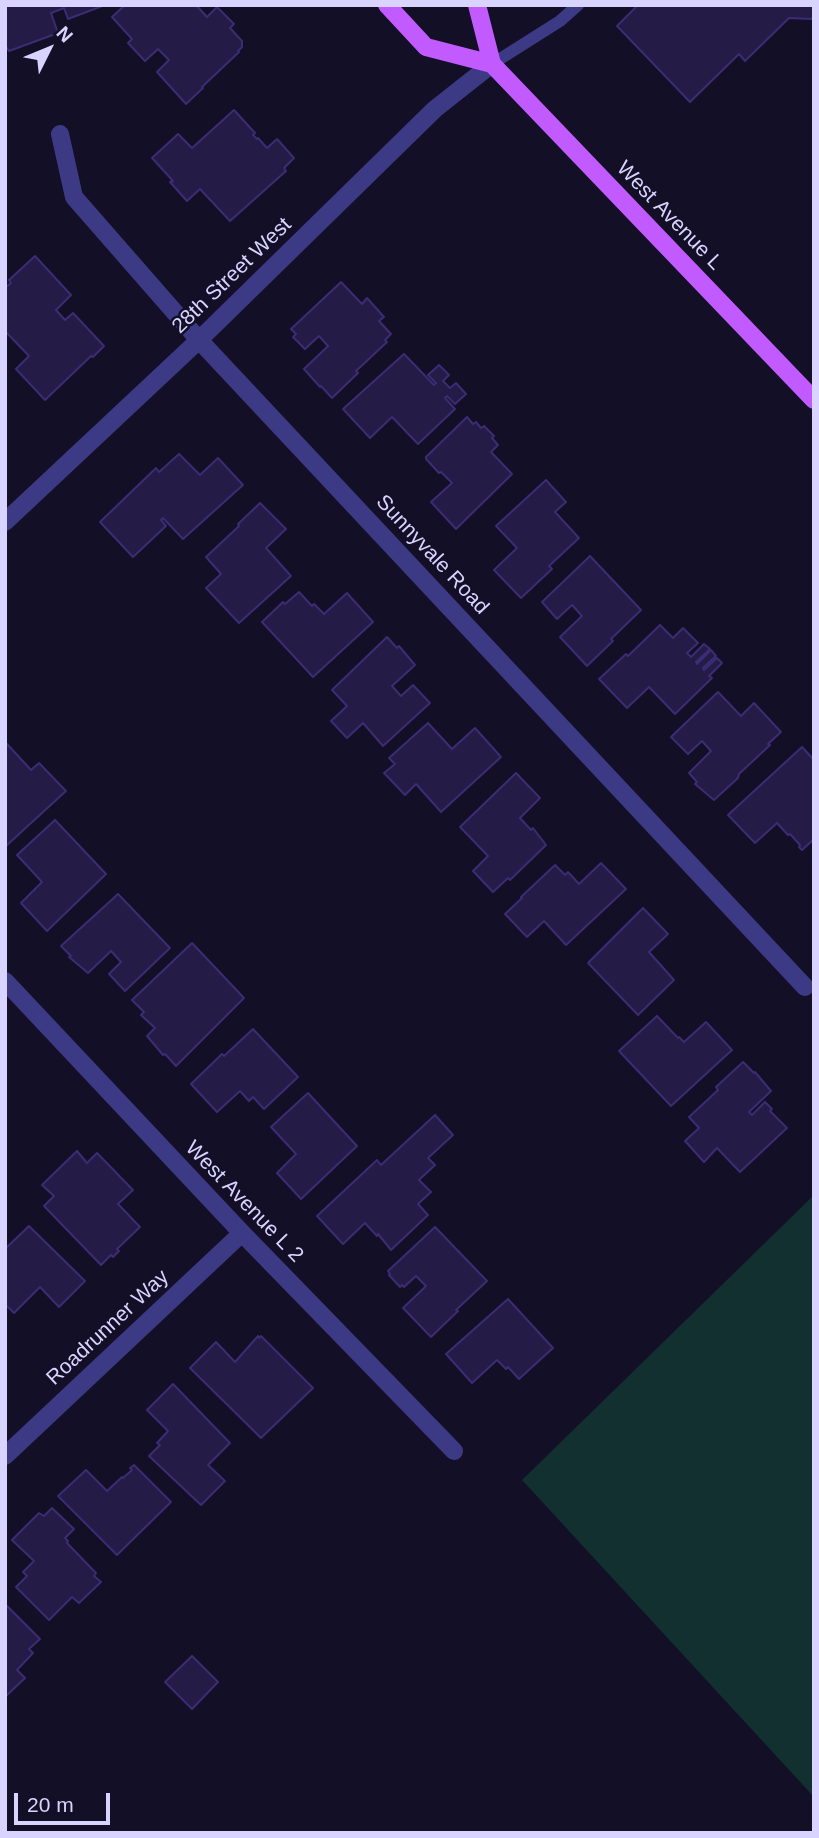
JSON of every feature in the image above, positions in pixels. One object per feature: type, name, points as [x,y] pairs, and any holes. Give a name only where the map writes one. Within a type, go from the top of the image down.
[{"type":"main road","points":[[387,5],[426,47],[492,64]]},
{"type":"main road","name":"West Avenue L","points":[[477,5],[492,64],[814,400]]},
{"type":"street","name":"28th Street West","points":[[5,523],[199,340],[435,109],[492,64]]},
{"type":"street","name":"Sunnyvale Road","points":[[60,134],[74,197],[199,340],[805,987]]},
{"type":"street","name":"West Avenue L 2","points":[[5,981],[242,1233],[454,1451]]},
{"type":"street","name":"Roadrunner Way","points":[[5,1456],[242,1233]]},
{"type":"lane","points":[[492,64],[560,21],[578,5]]},
{"type":"green space","points":[[814,1195],[814,1797],[522,1480]]},
{"type":"building","points":[[5,5],[105,5],[68,19],[64,8],[51,13],[58,33],[9,51],[5,49]]},
{"type":"building","points":[[125,5],[196,5],[207,17],[217,7],[234,24],[230,28],[242,41],[242,47],[186,104],[157,72],[169,60],[158,49],[145,61],[128,43],[132,39],[112,17]]},
{"type":"building","points":[[638,5],[814,5],[814,16],[811,19],[789,18],[745,61],[739,54],[690,102],[617,26]]},
{"type":"building","points":[[234,110],[267,148],[277,139],[294,158],[284,168],[286,171],[230,221],[200,189],[187,201],[152,158],[178,134],[192,148]]},
{"type":"building","points":[[35,256],[71,295],[56,310],[65,320],[73,313],[104,346],[45,400],[16,369],[29,356],[5,331],[5,288],[11,283],[9,280]]},
{"type":"building","points":[[341,282],[362,304],[367,298],[384,317],[379,321],[391,334],[385,340],[387,342],[332,398],[304,369],[328,346],[319,336],[305,349],[293,337],[296,334],[291,329]]},
{"type":"building","points":[[404,354],[434,385],[436,383],[428,375],[439,365],[449,375],[443,381],[450,388],[456,383],[466,394],[455,404],[447,396],[445,398],[455,409],[418,444],[392,417],[370,438],[343,409]]},
{"type":"building","points":[[467,417],[473,424],[476,422],[481,428],[484,426],[494,436],[492,438],[498,445],[491,452],[512,474],[456,529],[431,502],[452,483],[439,473],[426,457]]},
{"type":"building","points":[[179,454],[200,475],[218,458],[243,485],[183,539],[163,518],[161,520],[166,526],[133,557],[100,522],[156,468],[159,472]]},
{"type":"building","points":[[546,480],[566,502],[555,512],[579,538],[549,566],[552,569],[521,598],[494,570],[517,548],[496,526]]},
{"type":"building","points":[[260,503],[286,529],[266,548],[291,576],[239,623],[206,588],[221,574],[206,557]]},
{"type":"building","points":[[590,556],[641,610],[587,666],[560,637],[582,616],[572,605],[557,619],[542,602]]},
{"type":"building","points":[[299,592],[324,614],[347,593],[373,622],[313,677],[262,622],[283,602],[285,604]]},
{"type":"building","points":[[660,625],[673,638],[683,628],[698,643],[687,653],[691,657],[704,644],[710,649],[697,664],[711,650],[716,656],[704,670],[717,658],[722,663],[709,676],[712,678],[675,714],[649,687],[627,708],[599,679]]},
{"type":"building","points":[[387,637],[397,648],[399,646],[415,665],[392,686],[401,696],[413,685],[430,703],[383,746],[363,723],[347,738],[331,721],[347,706],[332,690]]},
{"type":"building","points":[[718,692],[741,716],[754,703],[781,732],[714,800],[695,784],[697,782],[689,773],[711,751],[702,741],[688,754],[671,737]]},
{"type":"building","points":[[428,723],[452,749],[475,728],[501,757],[441,812],[416,784],[405,795],[384,773],[395,764],[389,758]]},
{"type":"building","points":[[7,744],[31,770],[39,763],[66,791],[6,846],[5,745]]},
{"type":"building","points":[[802,747],[814,760],[814,839],[802,850],[777,823],[755,843],[728,815]]},
{"type":"building","points":[[516,773],[540,798],[520,818],[531,830],[533,828],[546,845],[510,880],[508,878],[493,892],[473,871],[488,856],[460,827]]},
{"type":"building","points":[[55,820],[106,874],[47,931],[21,903],[42,882],[17,855]]},
{"type":"building","points":[[601,863],[626,889],[566,945],[544,921],[527,937],[505,914],[555,865],[565,875],[568,872],[579,884]]},
{"type":"building","points":[[118,894],[170,948],[125,991],[109,974],[121,962],[111,951],[88,973],[69,957],[71,956],[61,946]]},
{"type":"building","points":[[643,908],[668,934],[649,952],[674,980],[638,1015],[588,963]]},
{"type":"building","points":[[192,943],[244,998],[176,1066],[147,1036],[155,1028],[141,1015],[144,1012],[132,1000]]},
{"type":"building","points":[[657,1016],[684,1042],[706,1022],[732,1050],[671,1106],[619,1051]]},
{"type":"building","points":[[253,1029],[298,1077],[264,1109],[253,1097],[249,1101],[240,1091],[217,1112],[191,1084]]},
{"type":"building","points":[[743,1062],[771,1091],[749,1112],[752,1115],[765,1102],[787,1128],[740,1172],[717,1148],[704,1162],[685,1141],[699,1128],[689,1117]]},
{"type":"building","points":[[308,1093],[357,1146],[301,1199],[277,1173],[296,1154],[271,1127]]},
{"type":"building","points":[[435,1115],[453,1135],[428,1158],[435,1165],[419,1180],[431,1192],[418,1204],[428,1215],[391,1250],[365,1223],[343,1244],[317,1216],[377,1160],[381,1165]]},
{"type":"building","points":[[77,1151],[87,1163],[97,1153],[133,1190],[118,1204],[140,1227],[117,1249],[119,1251],[113,1257],[111,1255],[101,1265],[44,1206],[54,1196],[42,1185]]},
{"type":"building","points":[[29,1226],[85,1281],[59,1307],[40,1287],[14,1313],[5,1304],[5,1249]]},
{"type":"building","points":[[435,1227],[487,1281],[431,1337],[403,1308],[426,1286],[416,1276],[404,1287],[400,1287],[388,1271]]},
{"type":"building","points":[[508,1299],[553,1348],[519,1379],[497,1360],[472,1383],[446,1354]]},
{"type":"building","points":[[258,1336],[313,1388],[261,1438],[190,1368],[216,1342],[235,1362]]},
{"type":"building","points":[[173,1384],[230,1443],[208,1465],[225,1481],[201,1505],[149,1456],[160,1445],[157,1443],[168,1431],[147,1410]]},
{"type":"building","points":[[134,1465],[171,1502],[117,1555],[58,1496],[86,1470],[107,1491],[132,1470],[130,1468]]},
{"type":"building","points":[[52,1508],[74,1529],[65,1538],[67,1543],[96,1573],[94,1576],[101,1582],[79,1603],[72,1597],[49,1620],[16,1587],[27,1576],[23,1572],[34,1561],[12,1540],[39,1513],[44,1516]]},
{"type":"building","points":[[5,1604],[40,1639],[29,1649],[33,1653],[17,1670],[25,1678],[5,1697]]},
{"type":"building","points":[[192,1656],[218,1682],[192,1709],[165,1682]]}]
